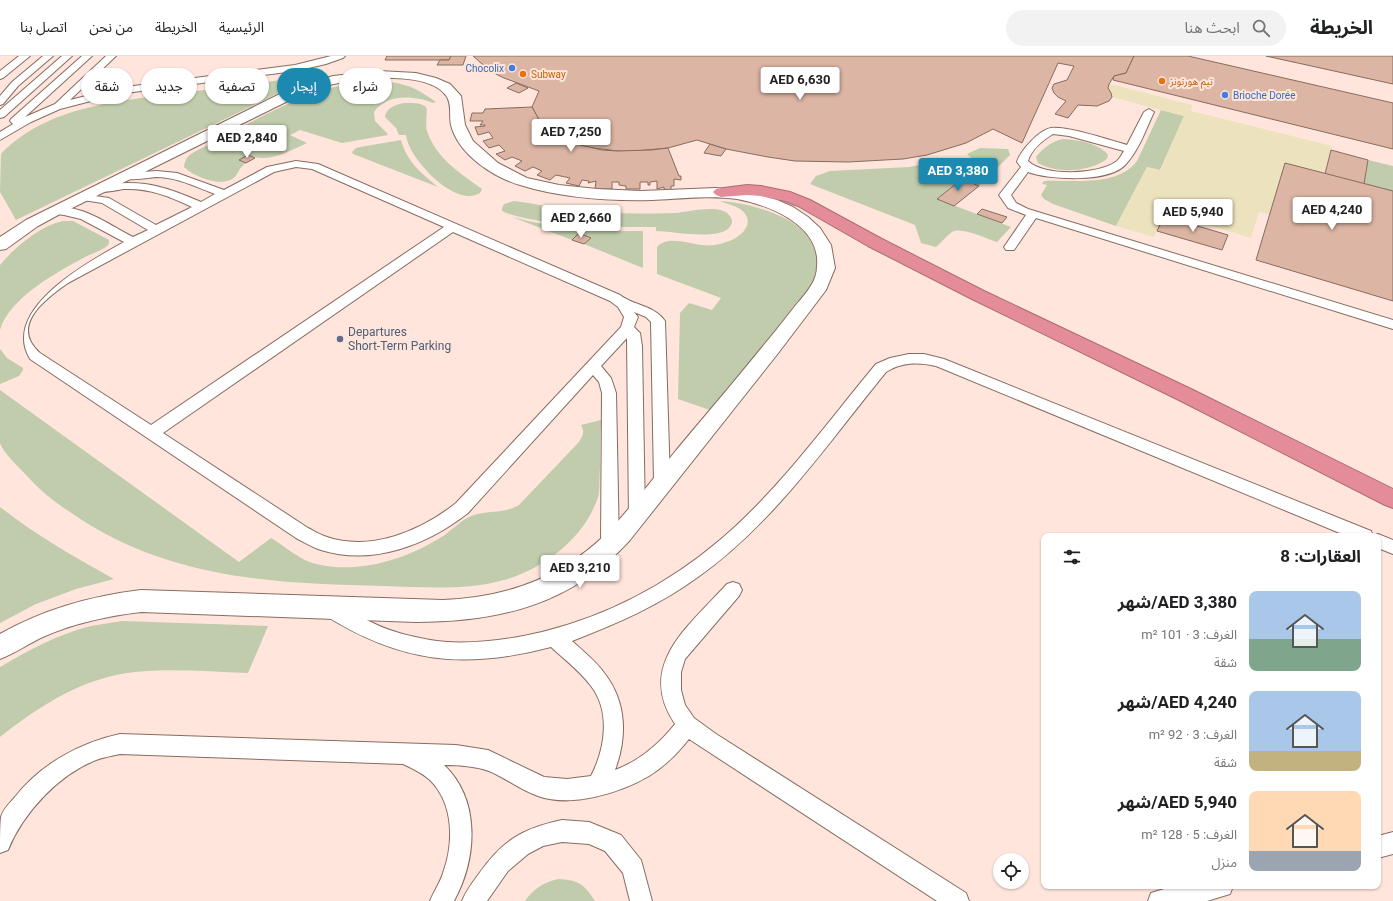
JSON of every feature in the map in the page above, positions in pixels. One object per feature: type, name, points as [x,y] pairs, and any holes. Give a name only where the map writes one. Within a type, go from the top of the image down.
[{"type":"highway","points":[[721,192],[747,190],[761,191],[790,197],[804,203],[874,242],[978,295],[1186,395],[1393,499]]},
{"type":"street","points":[[0,245],[32,222],[293,93],[332,80],[366,75],[390,74],[422,78],[441,84],[453,95],[456,102],[457,119],[460,130],[474,151],[487,162],[521,181],[546,187],[594,194],[624,195],[721,192],[743,195],[763,201],[791,213],[803,221],[819,240],[824,250],[826,262],[825,274],[820,286],[662,482],[637,517],[594,561],[562,580],[528,595],[491,606],[452,611],[141,601],[112,604],[81,611],[50,622],[17,637],[0,647]]},
{"type":"lane","points":[[0,76],[25,56]]},
{"type":"lane","points":[[0,102],[15,84],[48,56]]},
{"type":"lane","points":[[0,115],[67,56]]},
{"type":"lane","points":[[4,134],[21,115],[86,56]]},
{"type":"lane","points":[[56,108],[111,56]]},
{"type":"lane","points":[[4,134],[35,116],[83,99],[118,91],[294,68],[323,62],[340,56]]},
{"type":"lane","points":[[1130,149],[1070,133],[1052,131],[1043,135],[1024,157],[1022,162],[1026,167],[1057,175],[1082,175],[1110,170],[1126,158],[1149,112]]},
{"type":"lane","points":[[296,164],[314,166],[615,298],[629,310],[631,317],[628,329],[454,515],[436,527],[416,537],[396,544],[369,548],[344,548],[321,542],[302,533],[34,356],[25,347],[21,336],[22,324],[27,312],[36,300],[48,290],[63,280],[133,242],[225,194],[278,167],[296,164]]},
{"type":"lane","points":[[1026,167],[1006,195],[1007,200],[1013,206],[1034,214],[1393,325]]},
{"type":"lane","points":[[125,176],[157,174],[177,176],[225,194]]},
{"type":"lane","points":[[100,188],[129,186],[155,188],[200,206]]},
{"type":"lane","points":[[81,197],[105,200],[156,230]]},
{"type":"lane","points":[[54,211],[66,211],[78,214],[133,242]]},
{"type":"lane","points":[[1010,247],[1034,214]]},
{"type":"lane","points":[[151,433],[452,227]]},
{"type":"lane","points":[[623,304],[645,310],[653,315],[658,321],[662,482]]},
{"type":"lane","points":[[628,329],[633,333],[635,346],[637,517]]},
{"type":"lane","points":[[329,608],[357,625],[390,639],[426,647],[456,651],[487,651],[526,645],[577,632],[619,615],[665,589],[695,569],[725,545],[779,491],[881,368],[896,360],[906,358],[922,358],[938,362],[1359,533]]},
{"type":"lane","points":[[593,368],[603,375],[608,383],[609,393],[610,546]]},
{"type":"lane","points":[[1381,542],[1393,547]]},
{"type":"lane","points":[[733,590],[677,654],[671,672],[671,690],[676,709],[687,725],[708,741],[958,901]]},
{"type":"lane","points":[[554,638],[599,681],[611,708],[614,739],[612,755],[606,772],[597,786]]},
{"type":"lane","points":[[0,842],[19,809],[40,785],[66,765],[94,751],[120,744],[456,755],[479,758],[498,765],[536,786],[550,790],[570,790],[597,786],[620,780],[640,771],[658,758],[674,743],[687,725]]},
{"type":"lane","points":[[405,753],[426,764],[441,777],[453,795],[459,817],[461,842],[456,868],[446,894],[441,901]]},
{"type":"lane","points":[[473,901],[500,863],[520,846],[540,836],[562,831],[589,833],[613,843],[632,868],[641,901]]},
{"type":"lane","points":[[1381,846],[1393,843]]},
{"type":"lane","points":[[1159,901],[1209,889]]},
{"type":"green space","points":[[277,80],[277,94],[269,98],[269,81]]},
{"type":"green space","points":[[392,82],[405,85],[420,91],[436,102],[433,103],[410,98],[392,100]]},
{"type":"green space","points":[[339,86],[339,104],[383,104],[374,112],[375,121],[388,135],[342,143],[300,130],[290,135],[307,143],[286,153],[271,157],[263,158],[248,155],[239,160],[246,163],[241,167],[234,178],[221,182],[200,177],[184,167],[188,156],[260,117],[288,104],[331,104],[331,88]]},
{"type":"green space","points":[[205,90],[205,104],[256,104],[16,220],[0,192],[1,154],[19,138],[40,125],[62,116],[85,108],[104,104],[133,104],[133,99],[141,98],[141,104],[197,104],[197,91]]},
{"type":"green space","points":[[405,103],[419,104],[426,107],[427,131],[436,149],[450,164],[482,189],[480,193],[470,196],[459,194],[447,188],[424,168],[409,145],[406,135],[399,135],[396,128],[385,117],[390,108],[395,105]]},
{"type":"green space","points":[[1161,110],[1184,116],[1160,170],[1147,167],[1116,226],[1053,204],[1044,199],[1041,195],[1047,185],[1042,184],[1044,181],[1106,179],[1128,170],[1137,161]]},
{"type":"green space","points":[[1063,139],[1081,141],[1094,145],[1108,155],[1107,159],[1092,167],[1073,170],[1054,169],[1038,163],[1036,157],[1048,145]]},
{"type":"green space","points":[[401,140],[411,161],[420,172],[438,187],[353,154],[352,152],[356,148],[360,147]]},
{"type":"green space","points":[[980,148],[1008,149],[1010,155],[994,171],[981,166],[967,154]]},
{"type":"green space","points":[[947,159],[981,174],[983,181],[979,186],[961,179],[937,199],[1011,227],[997,242],[968,232],[956,231],[952,232],[936,247],[921,243],[915,225],[810,184],[816,176],[830,171],[909,167]]},
{"type":"green space","points":[[1368,160],[1393,166],[1393,191],[1364,184]]},
{"type":"green space","points":[[514,201],[564,209],[610,213],[675,213],[712,209],[726,212],[732,219],[732,222],[726,230],[708,234],[656,231],[656,227],[596,226],[550,223],[522,218],[502,211],[504,204]]},
{"type":"green space","points":[[720,201],[756,207],[775,214],[792,223],[806,234],[815,249],[817,266],[811,286],[710,410],[678,399],[680,313],[689,303],[712,310],[721,298],[657,274],[657,247],[667,241],[714,245],[737,237],[745,229],[748,219],[740,209]]},
{"type":"green space","points":[[512,217],[560,227],[643,231],[643,268],[584,244],[591,238],[579,234],[572,240]]},
{"type":"green space","points":[[63,221],[73,221],[109,240],[109,244],[101,250],[61,270],[35,287],[13,307],[5,318],[0,330],[0,265],[20,244],[28,238],[46,227]]},
{"type":"green space","points":[[0,349],[7,358],[23,368],[23,370],[19,376],[0,384]]},
{"type":"green space","points":[[0,390],[239,562],[271,538],[307,561],[321,565],[336,567],[367,566],[398,558],[427,546],[473,515],[507,510],[519,505],[578,443],[583,434],[581,425],[601,420],[599,493],[592,512],[570,542],[539,565],[504,580],[474,586],[444,588],[305,583],[229,575],[192,567],[155,556],[120,541],[85,522],[48,496],[12,461],[0,443]]},
{"type":"green space","points":[[0,507],[27,527],[114,579],[76,589],[36,604],[0,623]]},
{"type":"green space","points":[[122,621],[268,626],[248,673],[163,670],[116,675],[80,687],[46,704],[30,714],[0,737],[0,667],[67,633],[91,626]]},
{"type":"green space","points":[[558,879],[571,880],[580,884],[595,901],[525,901],[539,887]]},
{"type":"sand","points":[[1110,84],[1192,105],[1191,111],[1332,146],[1325,174],[1270,214],[1259,212],[1251,238],[1166,212],[1154,237],[1116,226],[1147,167],[1160,170],[1184,116],[1112,97],[1108,88]]},
{"type":"building","points":[[387,56],[451,56],[449,60],[385,60]]},
{"type":"building","points":[[451,56],[466,56],[463,65],[437,65],[440,60],[449,60]]},
{"type":"building","points":[[473,56],[1134,56],[1126,73],[1114,76],[1109,84],[1108,88],[1112,97],[1109,101],[1097,106],[1078,105],[1068,118],[1055,114],[1066,101],[1058,97],[1052,88],[1054,84],[1067,80],[1074,66],[1058,63],[1022,143],[993,129],[966,143],[927,155],[903,159],[848,162],[795,161],[726,149],[697,140],[668,148],[635,151],[618,151],[586,147],[560,138],[542,125],[532,107],[539,91],[490,71]]},
{"type":"building","points":[[1134,56],[1188,56],[1393,103],[1393,149],[1113,80],[1114,76],[1126,73]]},
{"type":"building","points":[[1266,56],[1393,56],[1393,84]]},
{"type":"building","points":[[516,83],[528,88],[519,93],[507,88]]},
{"type":"building","points":[[532,107],[542,125],[560,138],[572,143],[602,150],[618,151],[668,148],[679,176],[681,176],[681,180],[674,179],[674,186],[671,186],[671,190],[668,190],[664,189],[664,187],[657,189],[657,181],[650,182],[650,185],[648,185],[648,182],[640,182],[640,189],[626,189],[626,186],[619,185],[619,182],[612,182],[612,189],[595,189],[596,181],[588,183],[589,181],[582,180],[579,186],[566,183],[570,178],[556,175],[550,180],[537,175],[542,171],[533,167],[525,171],[515,166],[522,161],[512,157],[505,160],[496,154],[505,151],[499,145],[489,148],[483,141],[493,138],[489,132],[478,135],[475,127],[485,126],[480,125],[483,121],[470,121],[472,113],[483,113],[485,109]]},
{"type":"building","points":[[710,144],[726,149],[721,156],[704,153]]},
{"type":"building","points":[[1331,150],[1368,160],[1364,184],[1325,174]]},
{"type":"building","points":[[248,155],[255,158],[246,163],[239,160]]},
{"type":"building","points":[[1285,163],[1393,191],[1393,301],[1256,260]]},
{"type":"building","points":[[962,179],[979,186],[954,206],[937,199]]},
{"type":"building","points":[[982,209],[1007,217],[1002,223],[977,214]]},
{"type":"building","points":[[1164,216],[1228,235],[1222,250],[1157,231]]},
{"type":"building","points":[[579,233],[591,238],[584,244],[572,240]]},
{"type":"place","name":"Chocolix","points":[[512,68]]},
{"type":"place","name":"Subway","points":[[523,74]]},
{"type":"place","name":"تيم هورتونز","points":[[1162,81]]},
{"type":"place","name":"Brioche Dorée","points":[[1225,95]]},
{"type":"place","name":"Departures Short-Term Parking","points":[[340,339]]}]
